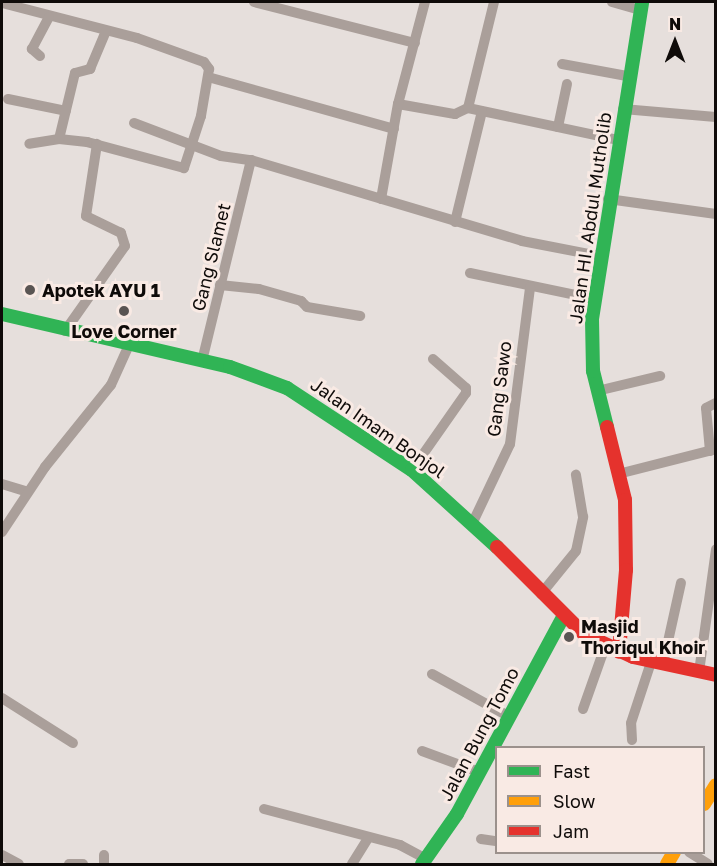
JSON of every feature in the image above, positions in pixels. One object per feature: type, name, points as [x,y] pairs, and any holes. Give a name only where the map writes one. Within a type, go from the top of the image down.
[{"type":"main road","name":"Jalan HI. Abdul Mutholib","points":[[619,652],[627,551],[622,473],[592,371],[594,299],[627,76],[641,5]]},
{"type":"main road","name":"Jalan Imam Bonjol","points":[[2,314],[65,331],[202,361],[287,387],[412,470],[473,522],[563,617],[605,647],[657,663],[716,675]]},
{"type":"main road","name":"Jalan Bung Tomo","points":[[497,746],[508,716],[563,617]]},
{"type":"main road","name":"Jalan Bung Tomo","points":[[424,862],[479,772],[492,758]]},
{"type":"main road","points":[[708,803],[716,784]]},
{"type":"street","points":[[254,2],[415,43]]},
{"type":"street","points":[[381,200],[398,104],[425,2]]},
{"type":"street","points":[[468,108],[494,2]]},
{"type":"street","points":[[612,2],[641,5]]},
{"type":"street","points":[[2,3],[106,30],[204,62],[208,77],[193,147],[184,168],[179,169],[97,144],[59,139],[29,144]]},
{"type":"street","points":[[40,56],[32,49],[50,16]]},
{"type":"street","points":[[59,139],[75,74],[90,69],[106,30]]},
{"type":"street","points":[[562,64],[627,76]]},
{"type":"street","points":[[208,77],[394,129]]},
{"type":"street","points":[[558,127],[567,84]]},
{"type":"street","points":[[8,99],[66,111]]},
{"type":"street","points":[[398,104],[455,114],[468,108],[618,140]]},
{"type":"street","points":[[623,109],[716,117]]},
{"type":"street","points":[[455,222],[482,111]]},
{"type":"street","points":[[134,123],[193,147],[251,160],[455,222],[599,256]]},
{"type":"street","points":[[65,331],[125,246],[121,233],[86,216],[97,144]]},
{"type":"street","name":"Gang Slamet","points":[[202,361],[251,160]]},
{"type":"street","points":[[608,200],[716,214]]},
{"type":"street","points":[[470,273],[594,299]]},
{"type":"street","points":[[220,285],[259,290],[301,301],[307,307],[360,316]]},
{"type":"street","name":"Gang Sawo","points":[[473,522],[510,444],[530,287]]},
{"type":"street","points":[[2,532],[28,492],[111,385],[129,345]]},
{"type":"street","points":[[412,470],[455,415],[467,390],[433,359]]},
{"type":"street","points":[[597,391],[660,376]]},
{"type":"street","points":[[622,473],[713,450],[706,408],[716,404]]},
{"type":"street","points":[[541,594],[576,551],[583,517],[576,475]]},
{"type":"street","points":[[2,484],[28,492]]},
{"type":"street","points":[[699,672],[716,549]]},
{"type":"street","points":[[632,740],[631,723],[657,663],[681,583]]},
{"type":"street","points":[[582,709],[605,647]]},
{"type":"street","points":[[432,674],[508,716]]},
{"type":"street","points":[[2,698],[72,742]]},
{"type":"street","points":[[422,751],[479,772]]},
{"type":"street","points":[[264,809],[400,845],[424,862]]},
{"type":"street","points":[[352,864],[368,838]]},
{"type":"street","points":[[481,839],[495,842]]},
{"type":"street","points":[[691,854],[708,864]]},
{"type":"street","points":[[2,855],[20,864]]},
{"type":"street","points":[[69,864],[84,864]]},
{"type":"traffic: fast","points":[[607,427],[593,371],[592,319],[642,2]]},
{"type":"traffic: fast","points":[[2,314],[230,367],[287,388],[412,470],[497,547]]},
{"type":"traffic: fast","points":[[422,864],[457,814],[563,617]]},
{"type":"traffic: slow","points":[[705,802],[716,785]]},
{"type":"traffic: slow","points":[[667,864],[673,854]]},
{"type":"traffic: jam","points":[[607,427],[625,500],[626,570],[619,652]]},
{"type":"traffic: jam","points":[[497,547],[584,634],[633,657],[716,675]]},
{"type":"place","name":"Apotek AYU 1","points":[[30,290]]},
{"type":"place","name":"Love Corner","points":[[124,311]]},
{"type":"place","name":"Masjid Thoriqul Khoir","points":[[569,637]]}]
